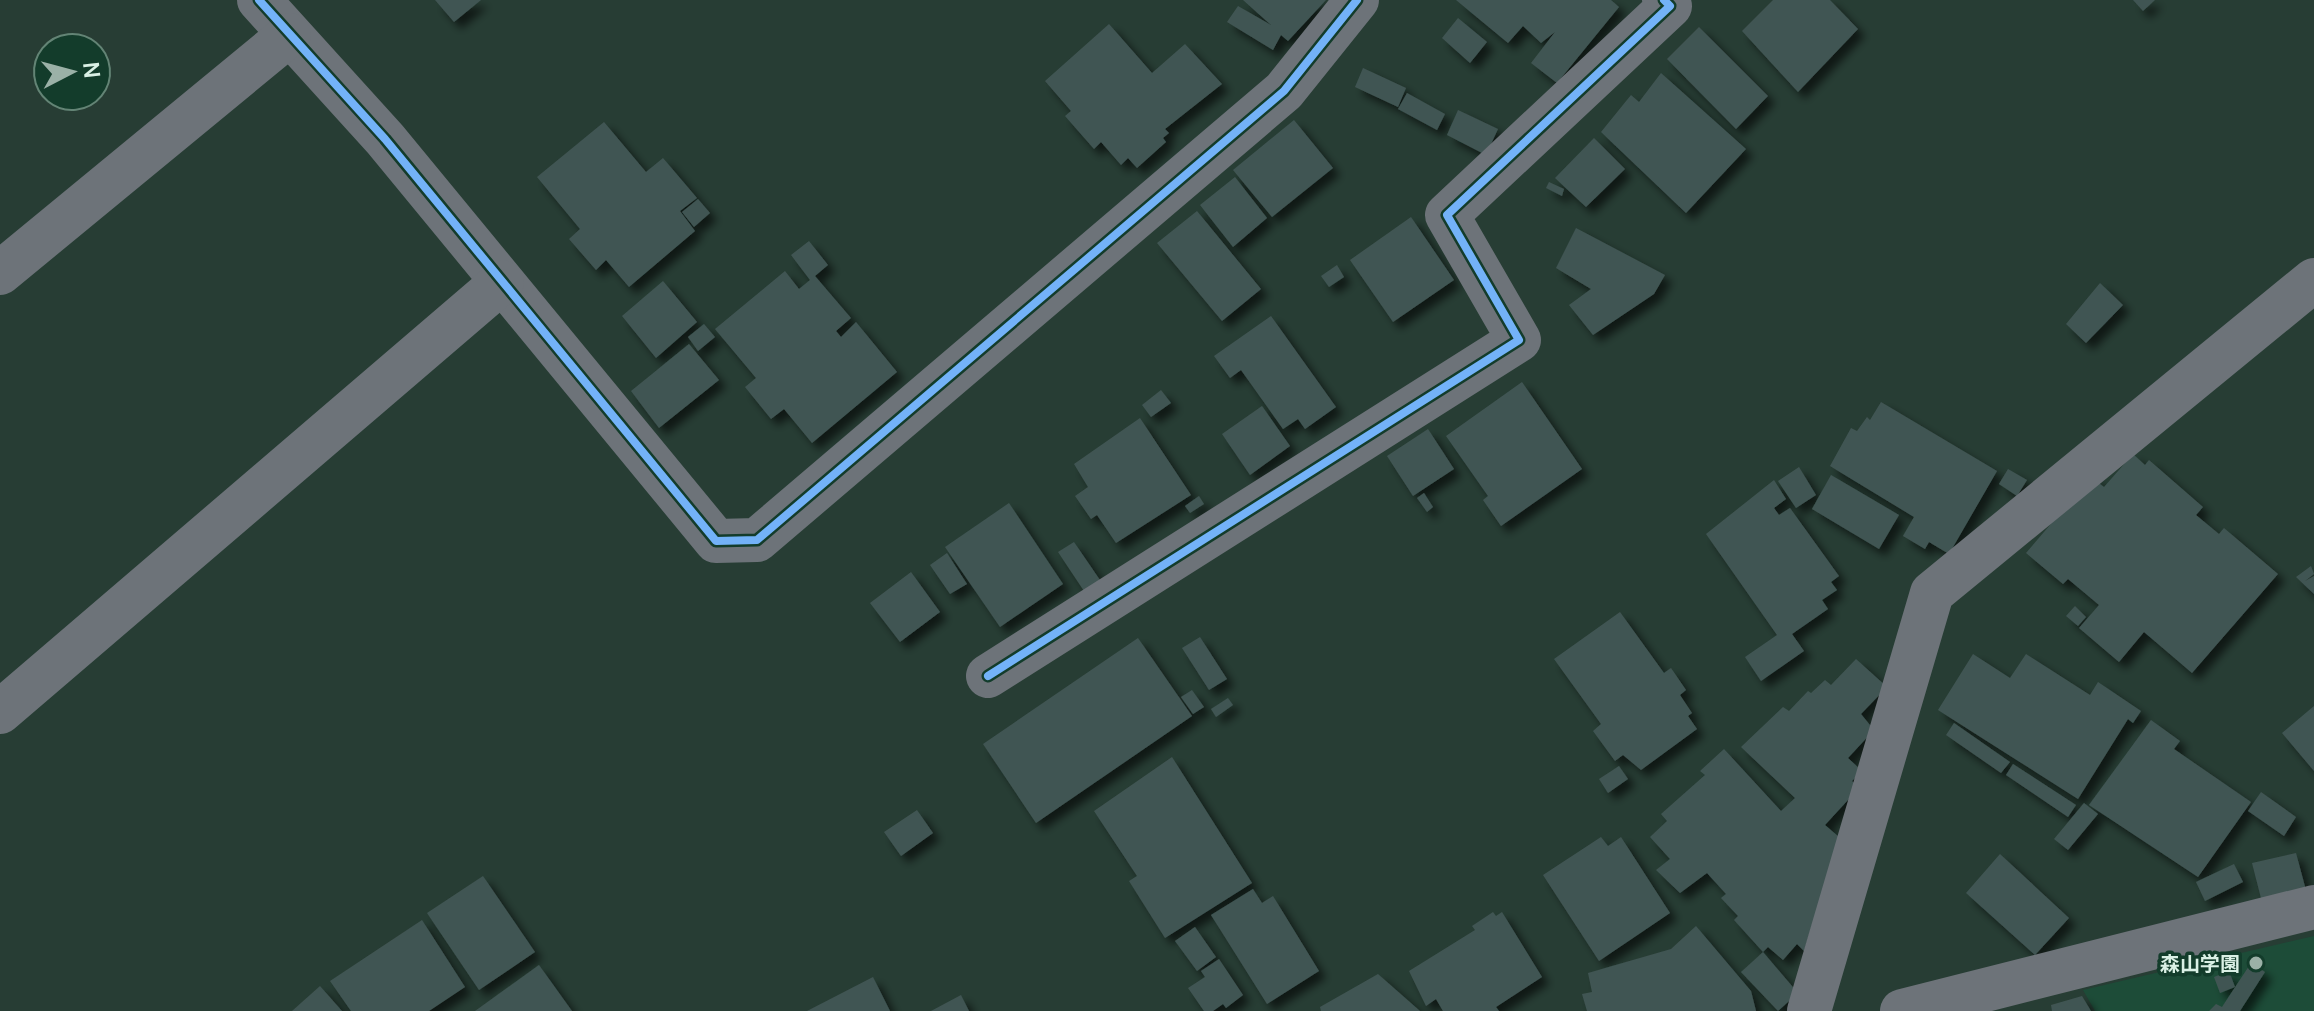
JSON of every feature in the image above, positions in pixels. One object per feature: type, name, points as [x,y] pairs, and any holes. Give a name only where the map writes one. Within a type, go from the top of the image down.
[{"type":"street","points":[[259,0],[385,139],[716,541],[757,540],[1284,91],[1357,0]]},
{"type":"street","points":[[988,676],[1519,340],[1447,215],[1670,6],[1664,0]]},
{"type":"street","points":[[0,273],[289,35]]},
{"type":"street","points":[[1809,1011],[1932,593],[2314,280]]},
{"type":"street","points":[[0,712],[502,282]]},
{"type":"street","points":[[1902,1011],[2314,907]]},
{"type":"shaded area","name":"森山学園","points":[[2314,936],[2314,1011],[2095,1011],[2083,990]]},
{"type":"building","points":[[435,0],[481,0],[454,22]]},
{"type":"building","points":[[1243,0],[1326,0],[1288,41],[1281,35],[1273,50],[1227,22],[1238,6],[1271,25]]},
{"type":"building","points":[[1456,0],[1611,0],[1619,7],[1557,83],[1531,63],[1555,32],[1541,43],[1523,26],[1508,43]]},
{"type":"building","points":[[1773,0],[1830,0],[1858,29],[1798,92],[1742,31]]},
{"type":"building","points":[[2133,0],[2155,0],[2143,11]]},
{"type":"building","points":[[1458,18],[1487,42],[1470,63],[1442,38]]},
{"type":"building","points":[[1109,24],[1152,73],[1185,44],[1222,84],[1165,129],[1169,133],[1163,138],[1166,142],[1137,168],[1128,158],[1121,165],[1101,142],[1094,149],[1065,116],[1071,111],[1045,81]]},
{"type":"building","points":[[1699,27],[1768,96],[1736,129],[1667,59]]},
{"type":"building","points":[[1363,68],[1406,88],[1398,107],[1355,87]]},
{"type":"building","points":[[1661,73],[1746,149],[1686,213],[1601,132],[1631,95],[1639,102]]},
{"type":"building","points":[[1407,93],[1445,114],[1437,130],[1398,109]]},
{"type":"building","points":[[1458,110],[1498,129],[1486,155],[1447,135]]},
{"type":"building","points":[[1294,120],[1333,168],[1272,217],[1233,170]]},
{"type":"building","points":[[604,122],[646,172],[663,158],[697,198],[680,211],[695,231],[629,287],[606,260],[596,270],[569,239],[580,229],[537,177]]},
{"type":"building","points":[[1594,138],[1625,169],[1586,207],[1555,178]]},
{"type":"building","points":[[1235,177],[1267,218],[1233,247],[1200,205]]},
{"type":"building","points":[[1549,182],[1564,189],[1562,196],[1546,188]]},
{"type":"building","points":[[698,199],[710,213],[694,227],[682,212]]},
{"type":"building","points":[[1197,211],[1261,289],[1222,321],[1157,243]]},
{"type":"building","points":[[1411,217],[1454,280],[1393,322],[1350,260]]},
{"type":"building","points":[[1576,228],[1665,275],[1654,294],[1593,335],[1569,305],[1591,289],[1556,268]]},
{"type":"building","points":[[809,241],[828,265],[815,276],[851,318],[836,331],[841,337],[856,322],[897,372],[812,443],[784,409],[771,419],[745,387],[756,378],[715,329],[785,271],[799,289],[810,280],[791,255]]},
{"type":"building","points":[[1337,265],[1344,277],[1329,287],[1321,276]]},
{"type":"building","points":[[663,281],[697,322],[656,358],[622,316]]},
{"type":"building","points":[[2100,283],[2123,305],[2086,343],[2066,324]]},
{"type":"building","points":[[1271,316],[1336,407],[1305,429],[1298,419],[1283,429],[1241,370],[1230,378],[1214,356]]},
{"type":"building","points":[[704,324],[715,337],[698,351],[688,337]]},
{"type":"building","points":[[689,344],[719,380],[659,428],[631,391]]},
{"type":"building","points":[[1522,382],[1582,469],[1501,526],[1483,500],[1488,496],[1446,436]]},
{"type":"building","points":[[1161,390],[1171,403],[1151,417],[1142,405]]},
{"type":"building","points":[[1881,402],[1997,471],[1949,554],[1929,542],[1925,549],[1903,536],[1914,517],[1830,466],[1851,428],[1857,431],[1867,417],[1870,420]]},
{"type":"building","points":[[1262,406],[1290,446],[1250,475],[1222,434]]},
{"type":"building","points":[[1140,418],[1191,495],[1116,543],[1097,515],[1091,519],[1075,496],[1088,487],[1074,464]]},
{"type":"building","points":[[1428,429],[1454,469],[1413,496],[1387,456]]},
{"type":"building","points":[[2133,454],[2145,465],[2149,460],[2203,507],[2196,515],[2219,534],[2224,528],[2278,574],[2192,673],[2144,632],[2119,662],[2079,628],[2099,605],[2068,579],[2063,584],[2026,553],[2091,477],[2104,487]]},
{"type":"building","points":[[1799,467],[1816,495],[1796,508],[1778,481]]},
{"type":"building","points":[[2008,469],[2027,480],[2017,496],[1999,484]]},
{"type":"building","points":[[1831,475],[1899,515],[1879,549],[1812,509]]},
{"type":"building","points":[[1774,480],[1786,499],[1774,508],[1779,515],[1790,508],[1839,576],[1831,582],[1837,590],[1822,600],[1828,609],[1792,634],[1804,651],[1761,681],[1745,657],[1777,635],[1706,534]]},
{"type":"building","points":[[1424,493],[1433,507],[1427,512],[1417,498]]},
{"type":"building","points":[[1199,496],[1204,504],[1190,513],[1185,506]]},
{"type":"building","points":[[1009,503],[1063,584],[1000,627],[945,547]]},
{"type":"building","points":[[1074,542],[1100,580],[1084,591],[1058,552]]},
{"type":"building","points":[[947,553],[967,584],[950,594],[930,565]]},
{"type":"building","points":[[2311,566],[2314,574],[2305,581],[2314,576],[2314,594],[2296,577]]},
{"type":"building","points":[[911,572],[940,612],[900,642],[870,603]]},
{"type":"building","points":[[2075,606],[2086,617],[2078,626],[2066,616]]},
{"type":"building","points":[[1620,612],[1664,673],[1671,668],[1686,690],[1680,695],[1692,713],[1688,716],[1697,729],[1641,770],[1623,755],[1615,761],[1593,731],[1601,724],[1554,659]]},
{"type":"building","points":[[1200,637],[1227,679],[1209,690],[1182,648]]},
{"type":"building","points":[[1138,638],[1192,716],[1036,823],[983,744]]},
{"type":"building","points":[[1973,654],[2010,678],[2026,654],[2090,695],[2098,682],[2141,711],[2133,723],[2128,719],[2078,799],[1938,710]]},
{"type":"building","points":[[1856,659],[1887,687],[1861,714],[1874,730],[1848,758],[1862,771],[1852,781],[1859,788],[1825,825],[1839,837],[1804,951],[1797,944],[1783,960],[1768,947],[1763,952],[1734,920],[1738,916],[1721,898],[1726,894],[1707,873],[1680,893],[1656,870],[1670,859],[1650,837],[1667,821],[1661,814],[1705,775],[1700,771],[1724,749],[1781,811],[1795,798],[1741,747],[1783,707],[1789,711],[1808,691],[1811,693],[1825,680],[1831,685]]},
{"type":"building","points":[[1192,690],[1204,707],[1193,714],[1181,697]]},
{"type":"building","points":[[1228,698],[1233,705],[1216,717],[1211,709]]},
{"type":"building","points":[[2314,706],[2314,771],[2282,733]]},
{"type":"building","points":[[2151,720],[2180,741],[2174,749],[2251,802],[2198,877],[2089,805]]},
{"type":"building","points":[[1954,723],[2010,762],[2001,773],[1946,735]]},
{"type":"building","points":[[1172,757],[1252,883],[1165,938],[1129,881],[1137,876],[1094,811]]},
{"type":"building","points":[[2013,764],[2076,805],[2068,817],[2006,775]]},
{"type":"building","points":[[1619,766],[1628,779],[1608,793],[1599,779]]},
{"type":"building","points":[[2261,792],[2296,817],[2284,836],[2248,811]]},
{"type":"building","points":[[2084,803],[2098,814],[2068,850],[2054,839]]},
{"type":"building","points":[[917,810],[933,833],[901,856],[884,832]]},
{"type":"building","points":[[1601,837],[1608,846],[1621,837],[1670,913],[1599,961],[1543,875]]},
{"type":"building","points":[[2296,853],[2307,894],[2263,906],[2252,863]]},
{"type":"building","points":[[2000,854],[2069,918],[2035,955],[1966,893]]},
{"type":"building","points":[[2234,864],[2243,882],[2205,901],[2196,882]]},
{"type":"building","points":[[483,876],[535,952],[479,990],[427,913]]},
{"type":"building","points":[[1253,889],[1262,903],[1273,896],[1319,971],[1267,1004],[1211,915]]},
{"type":"building","points":[[1493,912],[1496,916],[1502,912],[1542,977],[1496,1007],[1499,1011],[1443,1011],[1436,999],[1426,1006],[1409,971],[1475,930],[1472,926]]},
{"type":"building","points":[[422,920],[465,987],[429,1011],[351,1011],[330,981]]},
{"type":"building","points":[[1696,926],[1751,991],[1756,1011],[1587,1011],[1582,994],[1592,992],[1588,973],[1671,949]]},
{"type":"building","points":[[1195,927],[1216,957],[1197,971],[1175,941]]},
{"type":"building","points":[[1763,952],[1798,993],[1778,1011],[1741,972]]},
{"type":"building","points":[[1219,959],[1243,995],[1226,1008],[1223,1004],[1213,1011],[1204,1011],[1188,988],[1205,977],[1201,971]]},
{"type":"building","points":[[2251,963],[2265,972],[2240,1011],[2209,1011],[2216,1004],[2222,1007]]},
{"type":"building","points":[[539,965],[572,1011],[475,1011]]},
{"type":"building","points":[[2229,971],[2235,987],[2220,993],[2214,977]]},
{"type":"building","points":[[1378,974],[1420,1011],[1321,1011],[1320,1007]]},
{"type":"building","points":[[873,977],[890,1011],[807,1011]]},
{"type":"building","points":[[320,986],[342,1011],[292,1011]]},
{"type":"building","points":[[961,995],[969,1011],[931,1011]]},
{"type":"building","points":[[2082,996],[2091,1011],[2052,1011],[2051,1005]]},
{"type":"cycle path","points":[[259,0],[385,139],[716,541],[757,540],[1284,91],[1357,0]]},
{"type":"cycle path","points":[[988,676],[1519,340],[1447,215],[1670,6],[1664,0]]},
{"type":"place","name":"森山学園","points":[[2256,963]]}]
